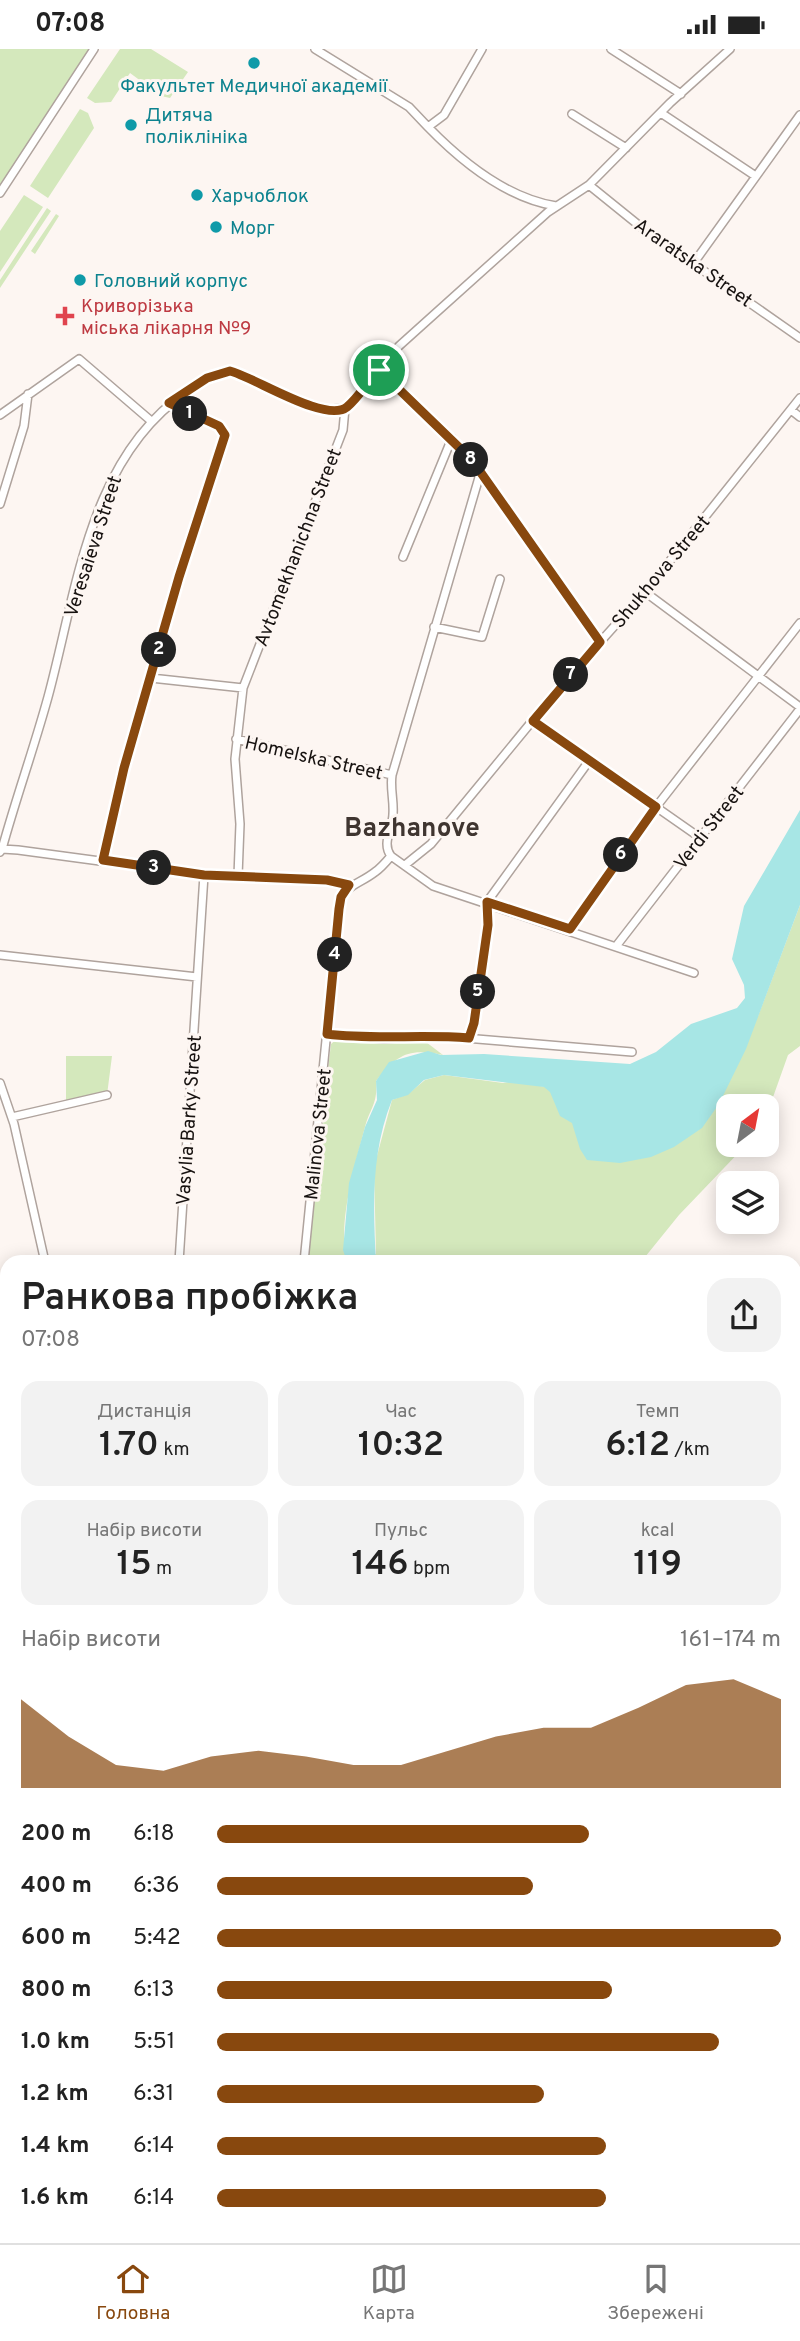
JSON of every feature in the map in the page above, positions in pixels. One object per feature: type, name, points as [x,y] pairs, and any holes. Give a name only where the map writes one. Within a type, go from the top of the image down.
[{"type":"street","points":[[0,193],[94,49]]},
{"type":"street","points":[[315,49],[409,107],[454,154],[482,173],[535,203],[556,207]]},
{"type":"street","points":[[428,127],[444,115],[482,49]]},
{"type":"street","points":[[611,49],[681,94]]},
{"type":"street","points":[[345,408],[398,346],[556,207],[589,185],[730,49]]},
{"type":"street","points":[[661,113],[754,175]]},
{"type":"street","points":[[572,114],[626,148]]},
{"type":"street","points":[[693,264],[754,175],[800,115]]},
{"type":"street","name":"Araratska Street","points":[[589,185],[693,264],[738,292],[800,338]]},
{"type":"street","points":[[0,415],[79,359],[150,420]]},
{"type":"street","points":[[379,370],[452,438],[600,642]]},
{"type":"street","name":"Veresaieva Street","points":[[1,851],[97,518],[117,466],[150,420],[169,403],[207,378],[230,371],[323,410],[345,408]]},
{"type":"street","points":[[0,504],[24,426],[28,394]]},
{"type":"street","name":"Shukhova Street","points":[[405,865],[431,844],[645,591],[800,398]]},
{"type":"street","points":[[103,860],[111,818],[151,678],[225,435],[219,426],[169,403]]},
{"type":"street","name":"Avtomekhanichna Street","points":[[238,876],[236,739],[243,688],[343,430],[345,408]]},
{"type":"street","points":[[791,409],[800,417]]},
{"type":"street","points":[[403,557],[452,438]]},
{"type":"street","points":[[392,775],[433,627],[480,474]]},
{"type":"street","points":[[433,627],[482,636],[500,579]]},
{"type":"street","name":"Verdi Street","points":[[617,945],[800,708],[645,591]]},
{"type":"street","points":[[570,929],[656,807],[800,624]]},
{"type":"street","points":[[151,678],[243,688]]},
{"type":"street","points":[[533,721],[699,837]]},
{"type":"street","name":"Homelska Street","points":[[236,739],[392,775],[390,787],[393,811],[387,840],[391,856]]},
{"type":"street","points":[[469,1038],[474,1023],[488,925],[487,902],[589,761]]},
{"type":"street","points":[[1,851],[103,860],[204,875],[327,880],[349,885],[376,872],[391,856],[420,880],[433,886],[570,929],[694,973]]},
{"type":"street","name":"Vasylia Barky Street","points":[[179,1255],[204,875]]},
{"type":"street","name":"Malinova Street","points":[[305,1255],[339,909],[341,897],[349,885]]},
{"type":"street","points":[[0,954],[197,978]]},
{"type":"street","points":[[327,1034],[384,1039],[429,1035],[632,1052]]},
{"type":"street","points":[[0,1083],[12,1117],[43,1255]]},
{"type":"street","points":[[12,1117],[107,1094]]},
{"type":"green space","points":[[0,49],[94,49],[0,193]]},
{"type":"green space","points":[[120,49],[151,49],[188,72],[170,98],[161,96],[130,73],[111,102],[95,103],[87,98]]},
{"type":"green space","points":[[80,109],[88,113],[94,128],[48,198],[30,186]]},
{"type":"green space","points":[[24,195],[43,207],[0,272],[0,231]]},
{"type":"green space","points":[[47,208],[51,211],[0,288],[0,280]]},
{"type":"green space","points":[[56,214],[59,216],[35,254],[31,251]]},
{"type":"green space","points":[[800,905],[800,1046],[788,1055],[774,1094],[716,1094],[716,1157],[735,1157],[721,1171],[716,1171],[716,1176],[679,1215],[647,1255],[373,1255],[376,1254],[374,1167],[392,1100],[408,1094],[425,1080],[444,1075],[503,1083],[515,1081],[581,1094],[758,1016]]},
{"type":"green space","points":[[338,1038],[426,1042],[443,1055],[421,1052],[405,1055],[376,1081],[375,1101],[365,1127],[348,1194],[344,1230],[346,1255],[306,1255],[331,1044]]},
{"type":"green space","points":[[66,1056],[112,1056],[107,1095],[66,1105]]},
{"type":"water","points":[[800,810],[800,905],[746,1049],[724,1094],[716,1094],[716,1108],[702,1128],[674,1147],[651,1157],[620,1163],[587,1160],[580,1149],[572,1123],[560,1116],[550,1092],[544,1087],[444,1075],[424,1080],[408,1095],[392,1100],[385,1120],[375,1179],[376,1255],[345,1255],[349,1183],[365,1127],[377,1100],[376,1081],[389,1062],[428,1051],[441,1055],[484,1054],[630,1064],[656,1052],[691,1024],[737,1008],[745,998],[744,985],[732,959],[744,906]]},
{"type":"place","name":"Факультет Медичної академії","points":[[254,63]]},
{"type":"place","name":"Дитяча поліклініка","points":[[131,125]]},
{"type":"place","name":"Харчоблок","points":[[197,195]]},
{"type":"place","name":"Морг","points":[[216,227]]},
{"type":"place","name":"Головний корпус","points":[[80,280]]},
{"type":"place","name":"Криворізька міська лікарня №9","points":[[65,316]]},
{"type":"district","name":"Bazhanove","points":[[412,827]]},
{"type":"route","points":[[379,370],[439,425],[472,460],[600,642],[533,721],[656,807],[577,915],[570,929],[487,902],[488,925],[474,1023],[469,1038],[429,1035],[384,1039],[327,1034],[339,909],[341,897],[349,885],[327,880],[204,875],[103,860],[124,768],[179,577],[225,435],[219,426],[169,403],[207,378],[222,371],[230,371],[323,410],[334,411],[345,408],[379,370]]}]
